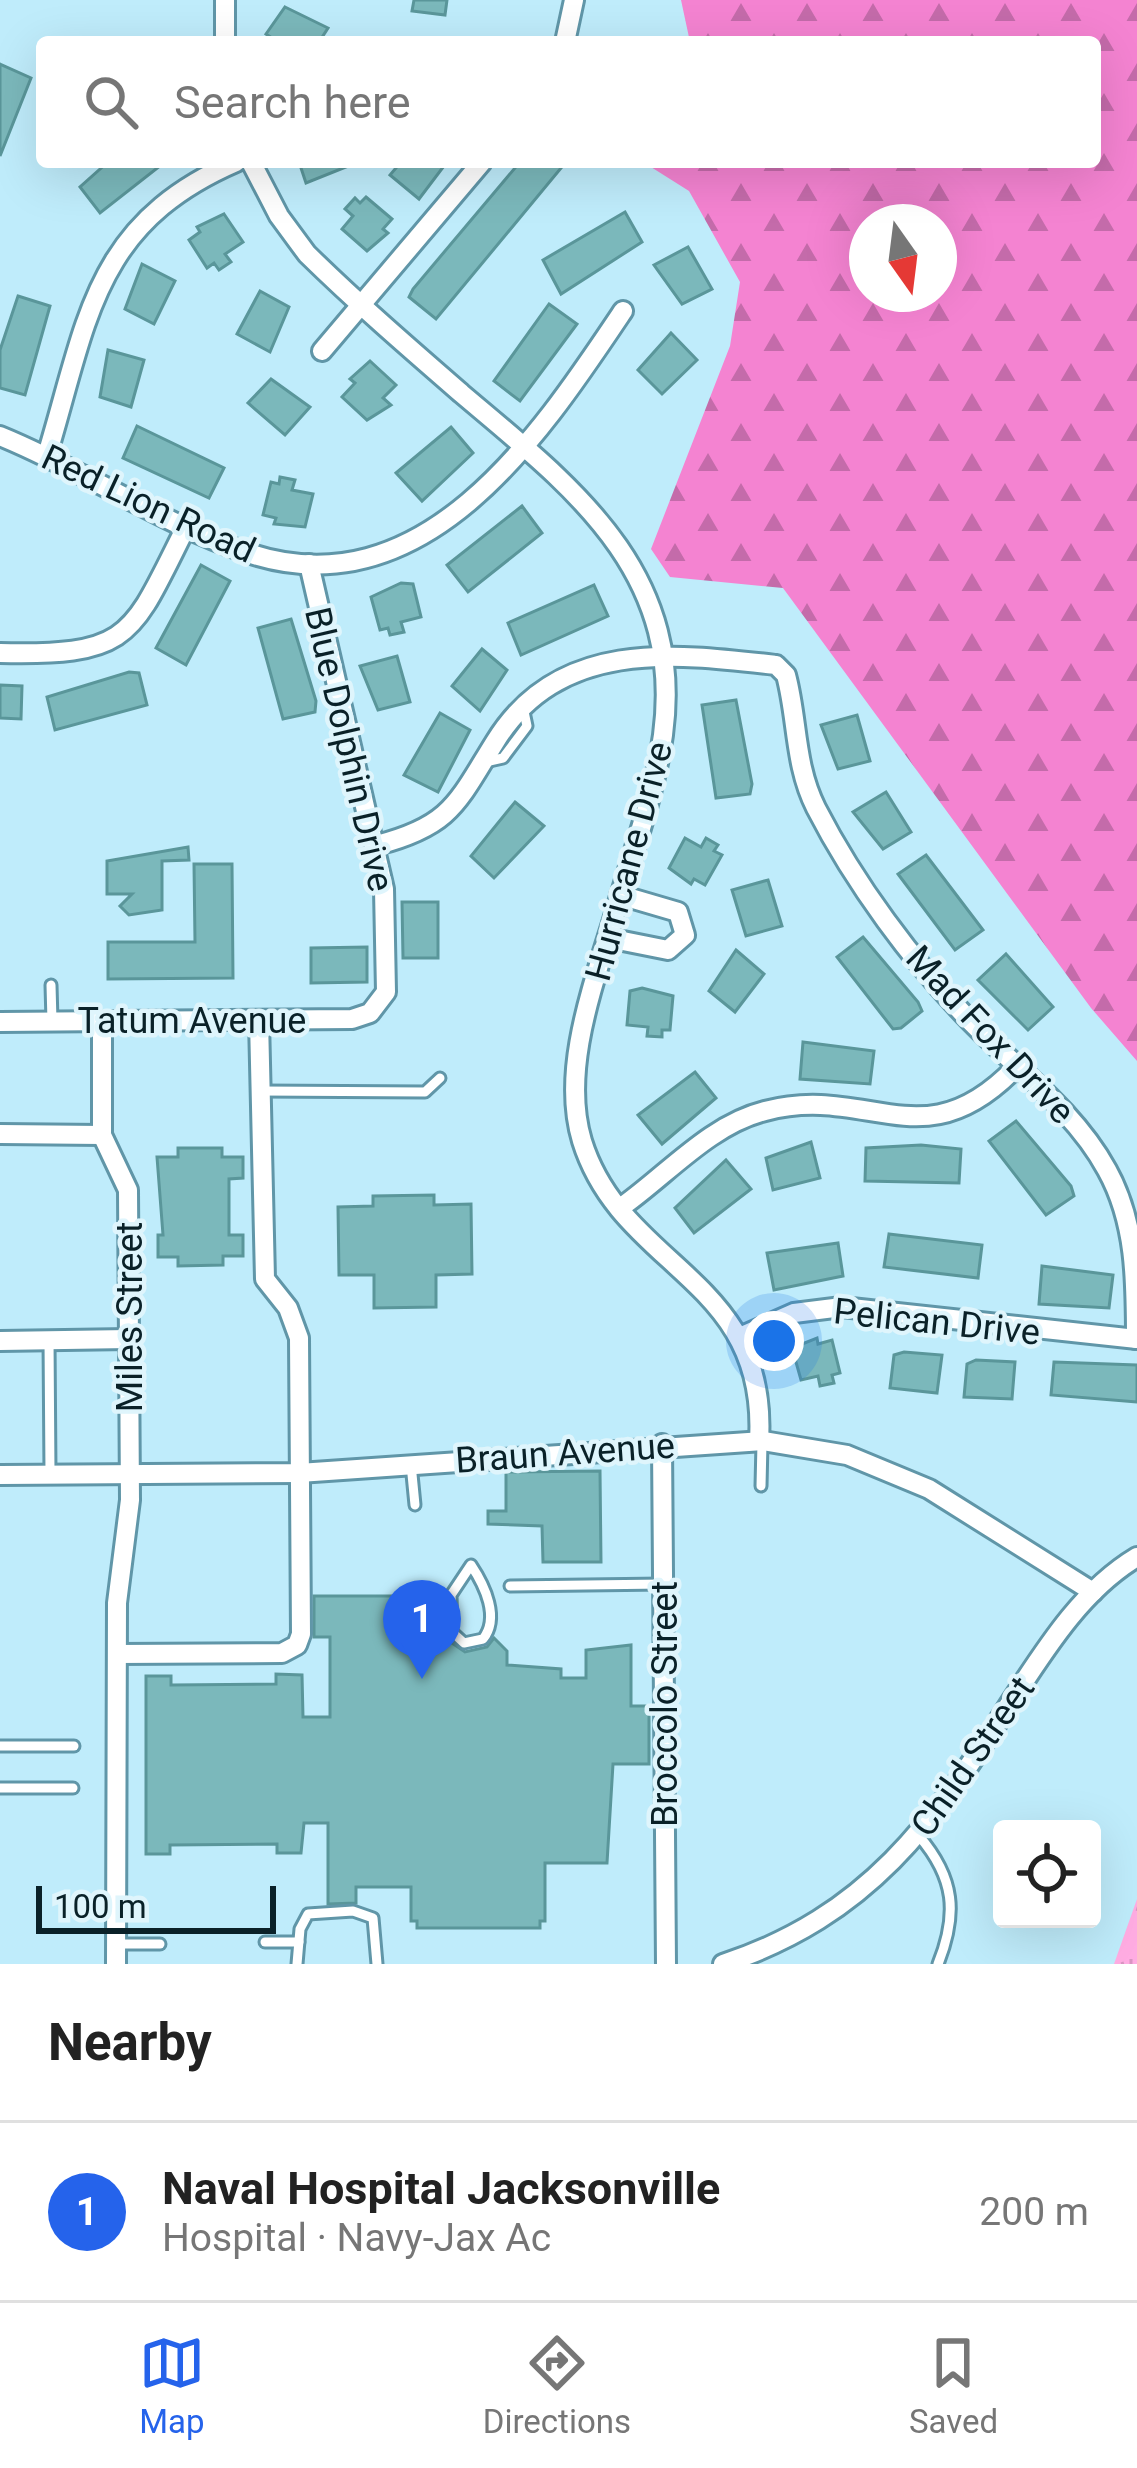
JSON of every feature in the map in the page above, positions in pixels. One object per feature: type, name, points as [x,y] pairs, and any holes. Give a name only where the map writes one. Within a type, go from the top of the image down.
[{"type":"street","points":[[225,0],[225,36]]},
{"type":"street","points":[[566,36],[574,0]]},
{"type":"street","points":[[47,455],[90,311],[116,254],[174,194],[224,168]]},
{"type":"street","name":"Hurricane Drive","points":[[254,168],[279,216],[307,254],[581,494],[621,548],[644,596],[660,654],[663,733],[580,1046],[575,1107],[583,1144],[620,1208],[716,1303],[742,1336],[758,1382],[761,1441]]},
{"type":"street","points":[[322,351],[477,168]]},
{"type":"street","name":"Red Lion Road","points":[[0,436],[245,552],[309,564],[375,555],[434,531],[487,489],[570,390],[623,311]]},
{"type":"street","points":[[0,653],[87,651],[133,628],[187,525]]},
{"type":"street","name":"Blue Dolphin Drive","points":[[309,564],[376,845],[389,979],[379,1004]]},
{"type":"street","points":[[376,845],[434,825],[465,796],[523,707],[571,673],[615,659],[660,654]]},
{"type":"street","name":"Mad Fox Drive","points":[[660,654],[776,665],[786,675],[798,761],[818,812],[904,942],[1016,1067],[1073,1121],[1109,1172],[1130,1233],[1137,1339]]},
{"type":"street","points":[[608,938],[668,950],[685,935],[678,913],[620,895]]},
{"type":"street","name":"Tatum Avenue","points":[[0,1022],[352,1019],[379,1004]]},
{"type":"street","points":[[116,1654],[290,1652],[301,1634],[299,1338],[288,1308],[266,1280],[259,1020]]},
{"type":"street","name":"Miles Street","points":[[102,1021],[103,1135],[128,1190],[130,1475]]},
{"type":"street","points":[[620,1208],[746,1117],[807,1105],[926,1118],[952,1115],[986,1097],[1016,1067]]},
{"type":"street","points":[[0,1134],[103,1135]]},
{"type":"street","name":"Pelican Drive","points":[[742,1336],[794,1313],[842,1307],[1137,1339]]},
{"type":"street","points":[[0,1341],[129,1339]]},
{"type":"street","name":"Braun Avenue","points":[[0,1475],[299,1473],[662,1444],[761,1441],[847,1455],[892,1472],[929,1489],[1093,1592]]},
{"type":"street","name":"Broccolo Street","points":[[662,1444],[666,1964]]},
{"type":"street","points":[[116,1954],[116,1654],[130,1475]]},
{"type":"street","name":"Child Street","points":[[723,1964],[818,1923],[883,1874],[919,1836],[1037,1662],[1093,1592],[1137,1557]]},
{"type":"lane","points":[[51,985],[52,1021]]},
{"type":"lane","points":[[261,1091],[425,1092],[440,1078]]},
{"type":"lane","points":[[49,1340],[50,1476]]},
{"type":"lane","points":[[761,1441],[761,1486]]},
{"type":"lane","points":[[411,1464],[415,1504]]},
{"type":"lane","points":[[471,1565],[488,1593],[490,1629],[483,1639],[464,1642],[452,1632],[451,1595],[471,1565]]},
{"type":"lane","points":[[510,1586],[663,1584]]},
{"type":"lane","points":[[0,1746],[74,1746]]},
{"type":"lane","points":[[0,1788],[73,1788]]},
{"type":"lane","points":[[919,1836],[950,1886],[953,1923],[938,1964]]},
{"type":"lane","points":[[297,1964],[308,1914],[363,1912],[376,1925],[377,1964]]},
{"type":"lane","points":[[265,1942],[299,1942]]},
{"type":"lane","points":[[116,1954],[160,1944]]},
{"type":"green space","points":[[681,0],[1137,0],[1137,1061],[1091,1008],[783,588],[670,577],[651,549],[730,346],[740,282],[689,191],[653,168],[1101,168],[1101,36],[689,36]]},
{"type":"green space","points":[[1137,1899],[1137,1964],[1114,1964]]},
{"type":"building","points":[[414,0],[447,0],[445,15],[412,11]]},
{"type":"building","points":[[285,7],[328,28],[323,36],[266,34]]},
{"type":"building","points":[[0,64],[31,78],[0,156]]},
{"type":"building","points":[[101,168],[157,168],[100,213],[80,187]]},
{"type":"building","points":[[301,168],[344,168],[306,183]]},
{"type":"building","points":[[396,168],[442,168],[419,199],[390,175]]},
{"type":"building","points":[[515,168],[561,168],[436,319],[409,297]]},
{"type":"building","points":[[366,197],[392,219],[383,229],[388,233],[367,251],[342,229],[353,216],[345,209],[355,198],[360,203]]},
{"type":"building","points":[[625,212],[642,242],[561,294],[543,260]]},
{"type":"building","points":[[224,214],[243,242],[225,254],[231,262],[219,270],[214,263],[207,268],[189,240],[200,232],[197,227]]},
{"type":"building","points":[[688,247],[712,289],[682,304],[654,265]]},
{"type":"building","points":[[142,264],[175,281],[154,324],[125,309]]},
{"type":"building","points":[[260,291],[289,307],[270,352],[237,334]]},
{"type":"building","points":[[18,296],[50,306],[25,395],[0,388],[0,350]]},
{"type":"building","points":[[549,304],[577,324],[520,401],[494,381]]},
{"type":"building","points":[[671,333],[697,360],[662,394],[638,370]]},
{"type":"building","points":[[108,350],[144,360],[131,407],[100,397]]},
{"type":"building","points":[[370,361],[396,385],[383,398],[391,405],[367,420],[342,397],[355,383],[350,379]]},
{"type":"building","points":[[271,379],[310,407],[285,435],[248,403]]},
{"type":"building","points":[[137,426],[224,468],[209,498],[123,458]]},
{"type":"building","points":[[451,427],[473,453],[422,501],[396,473]]},
{"type":"building","points":[[280,477],[295,480],[292,490],[313,494],[305,527],[274,524],[276,518],[263,515],[271,482],[279,484]]},
{"type":"building","points":[[522,506],[542,533],[468,592],[447,565]]},
{"type":"building","points":[[201,565],[230,581],[186,665],[156,648]]},
{"type":"building","points":[[401,583],[413,584],[421,617],[401,622],[404,632],[390,635],[388,628],[380,630],[371,597]]},
{"type":"building","points":[[594,585],[608,616],[521,655],[508,623]]},
{"type":"building","points":[[291,619],[316,701],[315,712],[283,719],[258,628]]},
{"type":"building","points":[[482,649],[507,670],[480,711],[452,686]]},
{"type":"building","points":[[397,656],[410,702],[378,710],[360,666]]},
{"type":"building","points":[[139,673],[147,705],[55,730],[47,697]]},
{"type":"building","points":[[0,685],[22,686],[21,719],[0,718]]},
{"type":"building","points":[[736,700],[750,794],[716,798],[702,705]]},
{"type":"building","points":[[440,713],[470,730],[438,792],[404,775]]},
{"type":"building","points":[[857,715],[870,761],[838,769],[821,725]]},
{"type":"building","points":[[886,792],[911,832],[883,849],[853,812]]},
{"type":"building","points":[[515,802],[544,826],[494,878],[471,856]]},
{"type":"building","points":[[685,838],[701,847],[706,838],[718,845],[714,851],[722,855],[705,885],[694,879],[691,884],[669,868]]},
{"type":"building","points":[[188,847],[189,860],[162,861],[162,910],[129,915],[120,906],[132,894],[107,894],[107,861]]},
{"type":"building","points":[[926,855],[983,930],[955,950],[898,874]]},
{"type":"building","points":[[194,864],[232,864],[233,978],[108,979],[108,942],[195,942]]},
{"type":"building","points":[[768,880],[782,926],[746,936],[732,890]]},
{"type":"building","points":[[402,902],[438,902],[438,958],[403,958]]},
{"type":"building","points":[[863,937],[922,1011],[901,1028],[893,1029],[837,957]]},
{"type":"building","points":[[367,947],[367,982],[311,983],[311,948]]},
{"type":"building","points":[[736,950],[764,974],[735,1012],[709,991]]},
{"type":"building","points":[[1006,954],[1053,1007],[1028,1030],[978,980]]},
{"type":"building","points":[[642,988],[673,996],[670,1030],[662,1030],[662,1037],[647,1036],[648,1027],[627,1025],[630,991]]},
{"type":"building","points":[[803,1042],[874,1051],[870,1084],[800,1079]]},
{"type":"building","points":[[695,1072],[716,1098],[662,1144],[638,1115]]},
{"type":"building","points":[[1016,1121],[1071,1186],[1074,1196],[1046,1215],[989,1141]]},
{"type":"building","points":[[811,1142],[820,1178],[773,1190],[766,1158]]},
{"type":"building","points":[[178,1148],[222,1148],[222,1157],[243,1157],[243,1178],[229,1179],[229,1235],[243,1235],[243,1256],[223,1256],[223,1265],[178,1266],[178,1257],[158,1257],[158,1235],[163,1235],[157,1157],[178,1157]]},
{"type":"building","points":[[866,1148],[961,1149],[959,1183],[865,1181]]},
{"type":"building","points":[[726,1160],[751,1189],[694,1233],[675,1208]]},
{"type":"building","points":[[434,1195],[434,1205],[471,1204],[472,1274],[436,1275],[436,1307],[374,1308],[374,1275],[339,1275],[338,1207],[373,1206],[373,1196]]},
{"type":"building","points":[[889,1234],[982,1245],[978,1278],[884,1267]]},
{"type":"building","points":[[838,1243],[843,1276],[774,1290],[767,1253]]},
{"type":"building","points":[[1042,1266],[1113,1275],[1109,1308],[1039,1304]]},
{"type":"building","points":[[817,1338],[818,1344],[832,1340],[840,1373],[832,1375],[834,1383],[820,1386],[818,1376],[801,1380],[792,1348]]},
{"type":"building","points":[[894,1355],[942,1355],[937,1393],[890,1388]]},
{"type":"building","points":[[976,1360],[1015,1362],[1012,1399],[964,1397],[967,1364]]},
{"type":"building","points":[[1054,1362],[1137,1365],[1137,1402],[1051,1395]]},
{"type":"building","points":[[600,1471],[601,1562],[543,1562],[542,1526],[488,1524],[488,1511],[506,1511],[506,1472]]},
{"type":"building","points":[[314,1596],[430,1596],[430,1654],[446,1639],[465,1652],[487,1647],[494,1638],[507,1651],[507,1665],[561,1669],[561,1678],[586,1678],[586,1650],[631,1645],[631,1706],[649,1706],[649,1764],[613,1764],[607,1863],[545,1863],[545,1921],[540,1921],[540,1928],[417,1928],[417,1921],[411,1921],[411,1887],[356,1887],[356,1903],[328,1904],[328,1823],[304,1823],[301,1853],[277,1853],[277,1844],[170,1845],[170,1854],[146,1854],[146,1676],[171,1676],[171,1685],[276,1684],[276,1674],[302,1675],[303,1717],[330,1717],[330,1637],[314,1637]]},
{"type":"place","name":"Naval Hospital Jacksonville","points":[[422,1679]]}]
